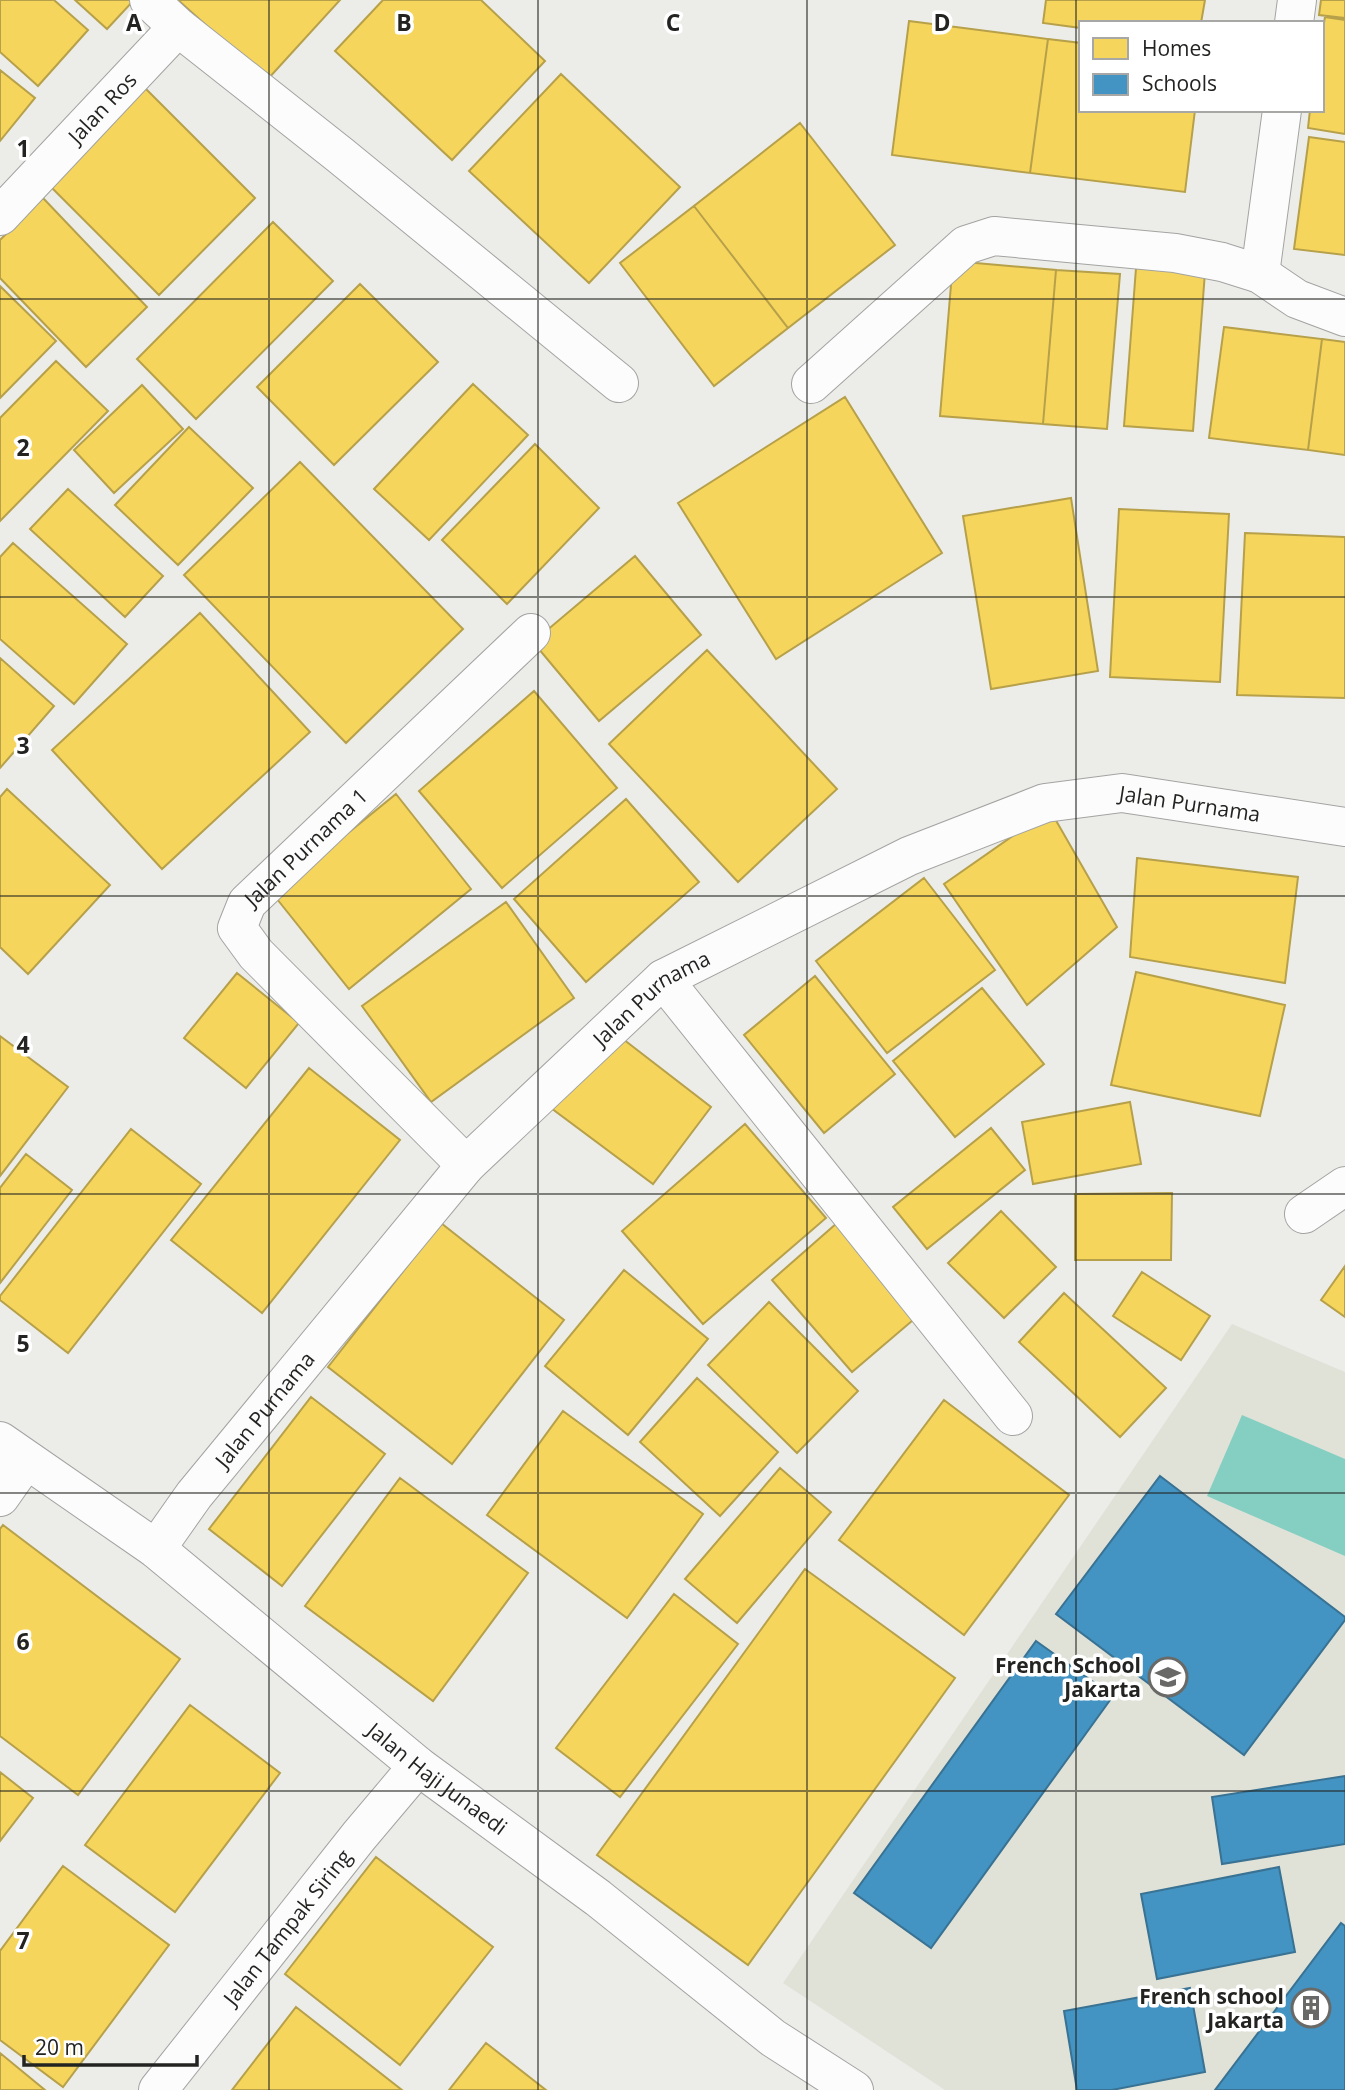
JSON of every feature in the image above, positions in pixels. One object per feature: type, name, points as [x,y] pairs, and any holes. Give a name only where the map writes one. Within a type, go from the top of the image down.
[{"type":"street","points":[[149,0],[178,27],[340,155],[619,383]]},
{"type":"street","points":[[1294,21],[1297,0]]},
{"type":"street","name":"Jalan Ros","points":[[0,216],[178,27]]},
{"type":"street","points":[[1260,274],[1282,112]]},
{"type":"street","points":[[811,384],[966,246],[994,236],[1175,253],[1222,262],[1260,274],[1297,299],[1345,317]]},
{"type":"street","name":"Jalan Purnama 1","points":[[466,1165],[256,954],[237,928],[247,903],[531,633]]},
{"type":"street","name":"Jalan Purnama","points":[[156,1549],[194,1495],[466,1165],[663,979],[909,856],[1045,803],[1122,793],[1345,827]]},
{"type":"street","points":[[663,979],[1013,1416]]},
{"type":"street","points":[[1304,1214],[1345,1186]]},
{"type":"street","name":"Jalan Haji Junaedi","points":[[0,1497],[13,1451],[156,1549],[418,1766],[598,1898],[773,2038],[854,2090]]},
{"type":"street","name":"Jalan Tampak Siring","points":[[158,2090],[359,1836],[418,1766]]},
{"type":"shaded area","name":"French School Jakarta","points":[[1232,1324],[1345,1372],[1345,2090],[945,2090],[783,1983]]},
{"type":"water","points":[[1242,1415],[1345,1459],[1345,1556],[1207,1496]]},
{"type":"building: Homes","points":[[0,0],[54,0],[88,30],[38,86],[0,52]]},
{"type":"building: Homes","points":[[75,0],[134,0],[107,29]]},
{"type":"building: Homes","points":[[178,0],[340,0],[267,80]]},
{"type":"building: Homes","points":[[383,0],[481,0],[545,61],[452,160],[335,51]]},
{"type":"building: Homes","points":[[1046,0],[1205,0],[1201,21],[1079,21],[1079,28],[1043,23]]},
{"type":"building: Homes","points":[[1321,0],[1345,0],[1345,18],[1319,15]]},
{"type":"building: Homes","points":[[1325,17],[1345,20],[1345,134],[1308,128],[1310,112],[1324,112]]},
{"type":"building: Homes","points":[[909,21],[1048,39],[1030,173],[892,155]]},
{"type":"building: Homes","points":[[1048,39],[1079,43],[1079,112],[1195,112],[1185,192],[1030,173]]},
{"type":"building: Homes","points":[[0,70],[35,98],[0,141]]},
{"type":"building: Homes","points":[[561,74],[680,187],[589,283],[469,171]]},
{"type":"building: Homes","points":[[141,84],[255,198],[159,295],[45,181]]},
{"type":"building: Homes","points":[[800,123],[895,245],[788,328],[694,206]]},
{"type":"building: Homes","points":[[1309,137],[1345,142],[1345,255],[1294,249]]},
{"type":"building: Homes","points":[[43,198],[147,307],[86,367],[0,278],[0,240]]},
{"type":"building: Homes","points":[[694,206],[788,328],[714,386],[620,263]]},
{"type":"building: Homes","points":[[273,222],[333,281],[196,419],[137,359]]},
{"type":"building: Homes","points":[[953,261],[1056,270],[1043,424],[940,416]]},
{"type":"building: Homes","points":[[1136,268],[1205,272],[1193,431],[1124,426]]},
{"type":"building: Homes","points":[[1056,270],[1120,274],[1107,429],[1043,424]]},
{"type":"building: Homes","points":[[360,284],[438,362],[334,465],[257,387]]},
{"type":"building: Homes","points":[[0,286],[56,341],[0,398]]},
{"type":"building: Homes","points":[[1224,327],[1322,339],[1308,450],[1209,438]]},
{"type":"building: Homes","points":[[1322,339],[1345,342],[1345,455],[1308,450]]},
{"type":"building: Homes","points":[[56,361],[108,411],[0,521],[0,418]]},
{"type":"building: Homes","points":[[473,384],[528,435],[429,540],[374,489]]},
{"type":"building: Homes","points":[[142,385],[183,429],[114,493],[74,450]]},
{"type":"building: Homes","points":[[845,397],[942,553],[776,659],[678,503]]},
{"type":"building: Homes","points":[[189,427],[253,488],[178,565],[115,505]]},
{"type":"building: Homes","points":[[535,444],[599,508],[507,604],[442,540]]},
{"type":"building: Homes","points":[[300,462],[463,629],[346,743],[184,575]]},
{"type":"building: Homes","points":[[68,489],[163,576],[125,617],[30,529]]},
{"type":"building: Homes","points":[[1071,498],[1098,671],[991,689],[963,516]]},
{"type":"building: Homes","points":[[1119,509],[1229,514],[1220,682],[1110,677]]},
{"type":"building: Homes","points":[[1245,533],[1345,537],[1345,698],[1237,695]]},
{"type":"building: Homes","points":[[13,543],[127,644],[74,704],[0,639],[0,557]]},
{"type":"building: Homes","points":[[635,556],[701,635],[599,721],[533,642]]},
{"type":"building: Homes","points":[[200,613],[310,732],[162,869],[52,750]]},
{"type":"building: Homes","points":[[707,650],[837,789],[738,882],[609,744]]},
{"type":"building: Homes","points":[[0,658],[54,706],[0,768]]},
{"type":"building: Homes","points":[[534,691],[617,788],[502,888],[419,791]]},
{"type":"building: Homes","points":[[7,789],[110,885],[28,974],[0,947],[0,797]]},
{"type":"building: Homes","points":[[396,794],[471,889],[349,989],[273,894]]},
{"type":"building: Homes","points":[[626,799],[699,882],[586,982],[514,899]]},
{"type":"building: Homes","points":[[1050,810],[1117,927],[1027,1005],[944,884]]},
{"type":"building: Homes","points":[[1137,858],[1298,877],[1285,983],[1130,957]]},
{"type":"building: Homes","points":[[924,878],[995,970],[887,1053],[816,961]]},
{"type":"building: Homes","points":[[506,902],[574,998],[431,1102],[362,1006]]},
{"type":"building: Homes","points":[[1136,972],[1285,1005],[1260,1116],[1111,1085]]},
{"type":"building: Homes","points":[[237,973],[299,1023],[246,1088],[184,1038]]},
{"type":"building: Homes","points":[[815,976],[895,1074],[824,1133],[744,1035]]},
{"type":"building: Homes","points":[[982,988],[1044,1064],[955,1137],[893,1061]]},
{"type":"building: Homes","points":[[610,1029],[711,1107],[653,1184],[551,1108]]},
{"type":"building: Homes","points":[[0,1036],[68,1087],[0,1176]]},
{"type":"building: Homes","points":[[309,1068],[400,1140],[262,1313],[171,1240]]},
{"type":"building: Homes","points":[[1130,1102],[1141,1164],[1033,1184],[1022,1122]]},
{"type":"building: Homes","points":[[745,1124],[826,1218],[703,1324],[622,1231]]},
{"type":"building: Homes","points":[[991,1128],[1025,1170],[927,1249],[893,1207]]},
{"type":"building: Homes","points":[[131,1129],[201,1184],[68,1353],[0,1300],[0,1296]]},
{"type":"building: Homes","points":[[26,1154],[72,1190],[0,1283],[0,1188]]},
{"type":"building: Homes","points":[[1172,1193],[1171,1260],[1075,1260],[1075,1194]]},
{"type":"building: Homes","points":[[1001,1211],[1056,1267],[1004,1318],[948,1263]]},
{"type":"building: Homes","points":[[845,1216],[926,1309],[852,1372],[772,1280]]},
{"type":"building: Homes","points":[[441,1223],[564,1320],[452,1464],[328,1367]]},
{"type":"building: Homes","points":[[1345,1266],[1345,1317],[1321,1300]]},
{"type":"building: Homes","points":[[624,1270],[708,1339],[628,1435],[545,1366]]},
{"type":"building: Homes","points":[[1142,1272],[1210,1316],[1181,1360],[1113,1316]]},
{"type":"building: Homes","points":[[1064,1293],[1166,1388],[1120,1437],[1019,1342]]},
{"type":"building: Homes","points":[[769,1302],[858,1391],[797,1453],[708,1365]]},
{"type":"building: Homes","points":[[697,1378],[778,1452],[720,1516],[640,1442]]},
{"type":"building: Homes","points":[[311,1397],[385,1454],[282,1586],[209,1529]]},
{"type":"building: Homes","points":[[944,1400],[1069,1495],[964,1635],[839,1540]]},
{"type":"building: Homes","points":[[563,1411],[703,1514],[627,1618],[487,1515]]},
{"type":"building: Homes","points":[[780,1468],[831,1512],[737,1623],[685,1579]]},
{"type":"building: Homes","points":[[400,1478],[528,1573],[433,1701],[305,1606]]},
{"type":"building: Homes","points":[[3,1525],[180,1659],[78,1795],[0,1736],[0,1529]]},
{"type":"building: Homes","points":[[805,1569],[955,1678],[748,1965],[597,1855]]},
{"type":"building: Homes","points":[[674,1594],[738,1644],[620,1797],[556,1748]]},
{"type":"building: Homes","points":[[190,1705],[280,1773],[175,1912],[85,1845]]},
{"type":"building: Homes","points":[[0,1772],[33,1798],[0,1841]]},
{"type":"building: Homes","points":[[376,1857],[493,1947],[400,2065],[285,1974]]},
{"type":"building: Homes","points":[[63,1866],[169,1945],[63,2087],[0,2040],[0,1951]]},
{"type":"building: Homes","points":[[296,2007],[402,2090],[232,2090]]},
{"type":"building: Homes","points":[[486,2043],[546,2090],[449,2090]]},
{"type":"building: Homes","points":[[0,2053],[45,2090],[0,2090]]},
{"type":"building: Schools","points":[[1160,1476],[1345,1617],[1244,1755],[1056,1614]]},
{"type":"building: Schools","points":[[1036,1641],[1113,1696],[931,1948],[854,1893]]},
{"type":"building: Schools","points":[[1345,1776],[1345,1844],[1222,1864],[1212,1797]]},
{"type":"building: Schools","points":[[1279,1867],[1295,1952],[1157,1979],[1141,1894]]},
{"type":"building: Schools","name":"French school Jakarta","points":[[1341,1923],[1345,1926],[1345,2090],[1215,2090]]},
{"type":"building: Schools","points":[[1190,1988],[1205,2072],[1112,2090],[1077,2090],[1064,2011]]},
{"type":"place","name":"French School Jakarta","points":[[1168,1677]]},
{"type":"place","name":"French school Jakarta","points":[[1311,2008]]}]
